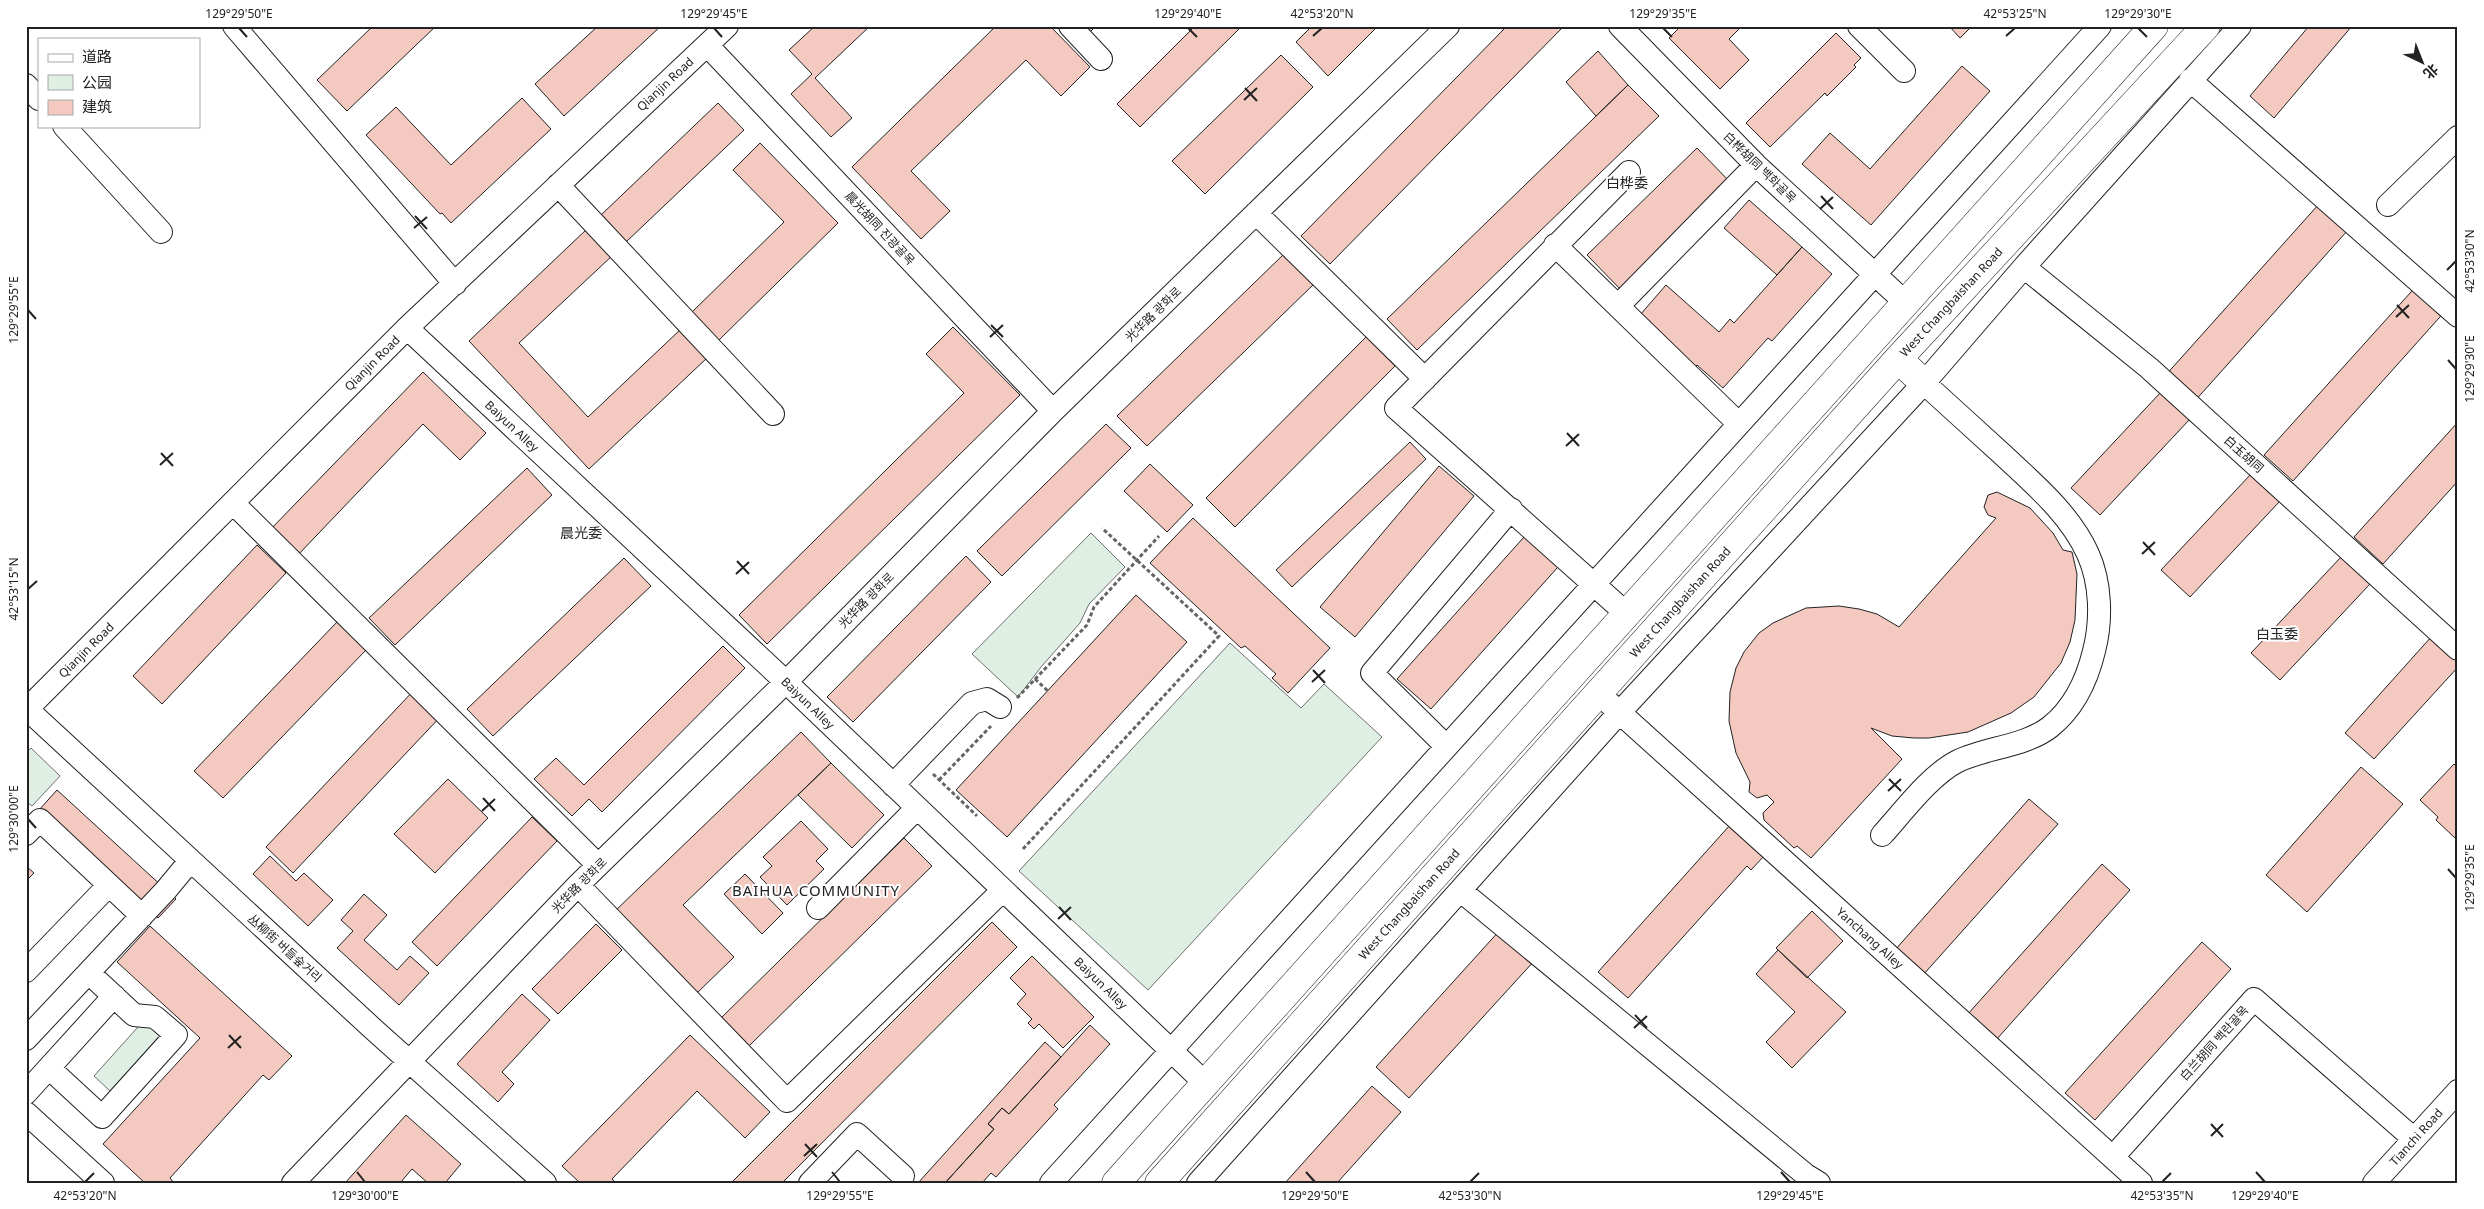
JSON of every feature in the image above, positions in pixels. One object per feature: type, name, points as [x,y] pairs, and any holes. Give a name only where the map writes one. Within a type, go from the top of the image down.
[{"type":"main road","points":[[1116,1183],[2154,26]]},
{"type":"main road","name":"West Changbaishan Road","points":[[1159,1183],[1898,359],[2206,26]]},
{"type":"main road","points":[[1898,359],[1924,383]]},
{"type":"street","points":[[234,26],[455,284]]},
{"type":"street","name":"Qianjin Road","points":[[27,710],[407,328],[727,26]]},
{"type":"street","points":[[1070,26],[1101,59]]},
{"type":"street","name":"光华路 광화로","points":[[293,1183],[578,885],[786,682],[1053,411],[1448,26]]},
{"type":"street","name":"白桦胡同 백화골목","points":[[1620,26],[1756,165],[1906,303]]},
{"type":"street","points":[[1859,26],[1904,71]]},
{"type":"street","points":[[1051,1183],[1446,746],[1876,276],[2100,26]]},
{"type":"street","points":[[1198,1183],[1619,713],[1924,383],[2190,80],[2240,26]]},
{"type":"street","name":"晨光胡同 진광골목","points":[[707,45],[1053,411]]},
{"type":"street","points":[[2190,80],[2458,316]]},
{"type":"street","points":[[26,85],[38,98]]},
{"type":"street","points":[[66,128],[161,232]]},
{"type":"street","points":[[2388,205],[2458,137]]},
{"type":"street","points":[[1618,306],[1756,165]]},
{"type":"street","points":[[1627,614],[1396,408],[1629,172]]},
{"type":"street","points":[[558,185],[773,414]]},
{"type":"street","points":[[1256,213],[1425,379]]},
{"type":"street","points":[[1555,245],[1739,424]]},
{"type":"street","name":"白玉胡同","points":[[2024,268],[2149,368],[2458,649]]},
{"type":"street","name":"Baiyun Alley","points":[[407,328],[786,682],[1205,1083]]},
{"type":"street","points":[[1882,835],[1939,774],[1955,762],[2032,736],[2048,728],[2066,712],[2081,689],[2091,665],[2097,638],[2099,610],[2096,578],[2088,555],[2076,533],[2058,509],[2025,475],[1924,383]]},
{"type":"street","points":[[233,503],[598,865]]},
{"type":"street","points":[[1446,746],[1372,673],[1511,510]]},
{"type":"street","name":"Yanchang Alley","points":[[1598,693],[2142,1183]]},
{"type":"street","points":[[893,785],[972,703],[987,699],[1003,710]]},
{"type":"street","name":"丛柳街 버들숲거리","points":[[27,710],[190,861],[545,1183]]},
{"type":"street","points":[[818,908],[917,808]]},
{"type":"street","points":[[26,834],[40,820],[142,916]]},
{"type":"street","points":[[26,1039],[142,916],[190,861]]},
{"type":"street","points":[[26,971],[109,885]]},
{"type":"street","points":[[578,885],[787,1101],[1003,890]]},
{"type":"street","points":[[1461,891],[1806,1175],[1819,1183]]},
{"type":"street","points":[[49,1068],[102,1117],[176,1035],[155,1017],[134,1015],[89,973]]},
{"type":"street","points":[[26,1093],[114,996]]},
{"type":"street","name":"白兰胡同 백란골목","points":[[2112,1157],[2254,999],[2414,1139]]},
{"type":"street","name":"Tianchi Road","points":[[2374,1183],[2458,1090]]},
{"type":"street","points":[[26,1113],[103,1183]]},
{"type":"street","points":[[810,1183],[857,1134],[903,1176]]},
{"type":"path","points":[[1023,849],[1220,636],[1102,528]]},
{"type":"path","points":[[939,780],[1003,710],[1087,625],[1094,607],[1160,536]]},
{"type":"path","points":[[1035,679],[1048,691]]},
{"type":"path","points":[[918,759],[977,816]]},
{"type":"green space","points":[[1091,533],[1125,567],[1089,604],[1080,623],[1041,667],[1018,697],[972,654]]},
{"type":"green space","points":[[1230,643],[1301,708],[1324,684],[1382,737],[1148,990],[1019,871]]},
{"type":"green space","points":[[31,748],[60,776],[32,806],[26,801],[26,753]]},
{"type":"green space","points":[[146,1018],[163,1032],[110,1091],[94,1076]]},
{"type":"building","points":[[373,26],[436,26],[347,111],[317,80]]},
{"type":"building","points":[[598,26],[661,26],[564,116],[535,84]]},
{"type":"building","points":[[815,26],[870,26],[815,78],[852,118],[831,137],[791,94],[812,74],[789,50]]},
{"type":"building","points":[[996,26],[1050,26],[1090,67],[1061,96],[1026,60],[911,171],[950,211],[921,239],[852,167]]},
{"type":"building","points":[[1081,26],[1096,26],[1088,34]]},
{"type":"building","points":[[1195,26],[1242,26],[1140,127],[1117,104]]},
{"type":"building","points":[[1312,26],[1378,26],[1328,76],[1296,42]]},
{"type":"building","points":[[1507,26],[1564,26],[1330,264],[1301,236]]},
{"type":"building","points":[[1681,26],[1742,26],[1729,39],[1749,60],[1720,89],[1669,38]]},
{"type":"building","points":[[1949,26],[1972,26],[1960,38]]},
{"type":"building","points":[[2309,26],[2352,26],[2274,118],[2250,96]]},
{"type":"building","points":[[1836,33],[1861,58],[1854,65],[1856,67],[1827,96],[1825,93],[1770,147],[1746,123]]},
{"type":"building","points":[[1598,51],[1628,85],[1596,116],[1566,82]]},
{"type":"building","points":[[1281,55],[1313,87],[1205,194],[1172,161]]},
{"type":"building","points":[[1962,66],[1990,91],[1871,225],[1802,164],[1830,133],[1870,169]]},
{"type":"building","points":[[1628,85],[1659,116],[1417,350],[1387,319]]},
{"type":"building","points":[[522,98],[551,129],[451,223],[442,213],[440,214],[366,135],[396,107],[451,165]]},
{"type":"building","points":[[718,103],[744,130],[626,242],[600,216]]},
{"type":"building","points":[[760,143],[838,223],[718,341],[691,313],[784,222],[733,170]]},
{"type":"building","points":[[1697,148],[1732,184],[1622,291],[1587,255]]},
{"type":"building","points":[[1749,200],[1802,247],[1777,275],[1724,228]]},
{"type":"building","points":[[2319,204],[2348,230],[2193,403],[2164,377]]},
{"type":"building","points":[[588,228],[613,255],[519,343],[588,417],[681,329],[707,358],[589,469],[469,341]]},
{"type":"building","points":[[1802,247],[1832,274],[1772,341],[1768,338],[1723,388],[1697,365],[1694,368],[1640,315],[1666,285],[1719,332],[1730,319],[1734,323]]},
{"type":"building","points":[[1284,254],[1314,284],[1147,446],[1117,416]]},
{"type":"building","points":[[2420,282],[2448,308],[2293,481],[2264,455]]},
{"type":"building","points":[[953,327],[1020,395],[767,644],[739,615],[964,393],[926,354]]},
{"type":"building","points":[[1366,337],[1395,366],[1235,527],[1206,498]]},
{"type":"building","points":[[423,372],[486,433],[460,460],[423,424],[296,557],[269,531]]},
{"type":"building","points":[[2161,392],[2190,419],[2100,515],[2071,488]]},
{"type":"building","points":[[2458,422],[2458,481],[2383,564],[2354,537]]},
{"type":"building","points":[[1106,424],[1131,448],[1002,576],[977,551]]},
{"type":"building","points":[[1410,442],[1426,459],[1292,587],[1276,570]]},
{"type":"building","points":[[1150,464],[1193,505],[1167,532],[1124,491]]},
{"type":"building","points":[[1439,466],[1474,496],[1355,637],[1320,607]]},
{"type":"building","points":[[527,468],[552,495],[395,645],[369,618]]},
{"type":"building","points":[[2251,474],[2280,501],[2190,597],[2161,570]]},
{"type":"building","points":[[1997,492],[2030,508],[2053,533],[2063,550],[2072,552],[2077,574],[2075,620],[2070,642],[2061,663],[2034,697],[2011,713],[1968,732],[1929,738],[1914,738],[1892,736],[1871,728],[1902,759],[1811,858],[1797,846],[1794,848],[1764,820],[1763,813],[1774,802],[1767,795],[1757,798],[1749,792],[1750,782],[1736,753],[1729,721],[1730,692],[1736,668],[1744,652],[1759,633],[1773,623],[1806,608],[1839,606],[1859,609],[1877,614],[1899,627],[1996,518],[1988,515],[1984,507],[1988,495]]},
{"type":"building","points":[[1193,518],[1330,648],[1288,693],[1272,678],[1276,674],[1245,646],[1241,648],[1150,563]]},
{"type":"building","points":[[1524,537],[1558,567],[1431,709],[1397,679]]},
{"type":"building","points":[[257,545],[286,573],[162,704],[133,676]]},
{"type":"building","points":[[966,556],[991,582],[853,722],[827,697]]},
{"type":"building","points":[[2341,557],[2370,584],[2280,680],[2251,653]]},
{"type":"building","points":[[624,558],[651,586],[493,736],[467,709]]},
{"type":"building","points":[[1136,595],[1187,642],[1007,837],[956,790]]},
{"type":"building","points":[[337,622],[366,650],[223,798],[194,771]]},
{"type":"building","points":[[2432,636],[2458,659],[2458,667],[2374,759],[2345,733]]},
{"type":"building","points":[[723,646],[745,668],[602,812],[589,799],[572,816],[534,779],[556,758],[584,785]]},
{"type":"building","points":[[416,688],[443,714],[293,873],[266,847]]},
{"type":"building","points":[[801,732],[831,763],[683,905],[734,957],[696,994],[615,911]]},
{"type":"building","points":[[831,763],[884,815],[852,848],[798,795]]},
{"type":"building","points":[[2454,764],[2458,768],[2458,835],[2455,838],[2436,820],[2438,817],[2420,800]]},
{"type":"building","points":[[2361,767],[2403,804],[2307,912],[2266,875]]},
{"type":"building","points":[[448,779],[488,818],[435,873],[394,834]]},
{"type":"building","points":[[57,790],[176,899],[158,918],[39,810]]},
{"type":"building","points":[[2029,799],[2058,824],[1923,975],[1895,950]]},
{"type":"building","points":[[532,817],[557,841],[437,966],[412,942]]},
{"type":"building","points":[[801,821],[828,849],[816,861],[824,869],[787,905],[760,877],[772,866],[763,857]]},
{"type":"building","points":[[1730,825],[1764,856],[1751,870],[1747,866],[1628,998],[1598,972]]},
{"type":"building","points":[[904,838],[932,866],[749,1046],[721,1018]]},
{"type":"building","points":[[270,856],[296,881],[304,873],[333,900],[308,926],[253,874]]},
{"type":"building","points":[[2102,864],[2130,890],[1996,1040],[1967,1015]]},
{"type":"building","points":[[26,866],[34,873],[26,881]]},
{"type":"building","points":[[745,874],[783,913],[762,934],[724,894]]},
{"type":"building","points":[[364,894],[387,915],[364,940],[397,970],[410,956],[429,973],[399,1005],[337,948],[353,931],[341,920]]},
{"type":"building","points":[[1812,911],[1843,941],[1807,978],[1776,948]]},
{"type":"building","points":[[992,922],[1017,947],[782,1183],[731,1183]]},
{"type":"building","points":[[596,924],[622,950],[558,1014],[532,989]]},
{"type":"building","points":[[150,926],[292,1056],[269,1080],[263,1075],[170,1178],[174,1183],[145,1183],[103,1144],[200,1038],[117,962]]},
{"type":"building","points":[[1501,929],[1535,960],[1409,1098],[1376,1067]]},
{"type":"building","points":[[2202,942],[2231,969],[2095,1120],[2065,1093]]},
{"type":"building","points":[[1778,950],[1846,1012],[1792,1068],[1766,1042],[1795,1012],[1756,974]]},
{"type":"building","points":[[1032,956],[1094,1017],[1063,1048],[1039,1024],[1034,1029],[1028,1023],[1032,1019],[1017,1004],[1026,994],[1010,978]]},
{"type":"building","points":[[522,994],[550,1020],[502,1072],[514,1084],[498,1102],[457,1064]]},
{"type":"building","points":[[1090,1025],[1110,1044],[1054,1105],[1058,1109],[996,1177],[991,1173],[982,1183],[945,1183],[994,1129],[988,1124],[1002,1108],[1009,1114]]},
{"type":"building","points":[[690,1035],[770,1112],[745,1138],[697,1091],[612,1179],[616,1183],[580,1183],[562,1166]]},
{"type":"building","points":[[1045,1042],[1061,1057],[1009,1114],[1002,1108],[988,1124],[994,1129],[945,1183],[918,1183]]},
{"type":"building","points":[[1372,1086],[1401,1112],[1337,1183],[1285,1183]]},
{"type":"building","points":[[406,1115],[461,1164],[445,1183],[428,1183],[412,1169],[400,1183],[345,1183]]},
{"type":"district","name":"白桦委","points":[[1627,182]]},
{"type":"district","name":"晨光委","points":[[581,532]]},
{"type":"district","name":"白玉委","points":[[2277,633]]},
{"type":"district","name":"BAIHUA COMMUNITY","points":[[816,890]]}]
